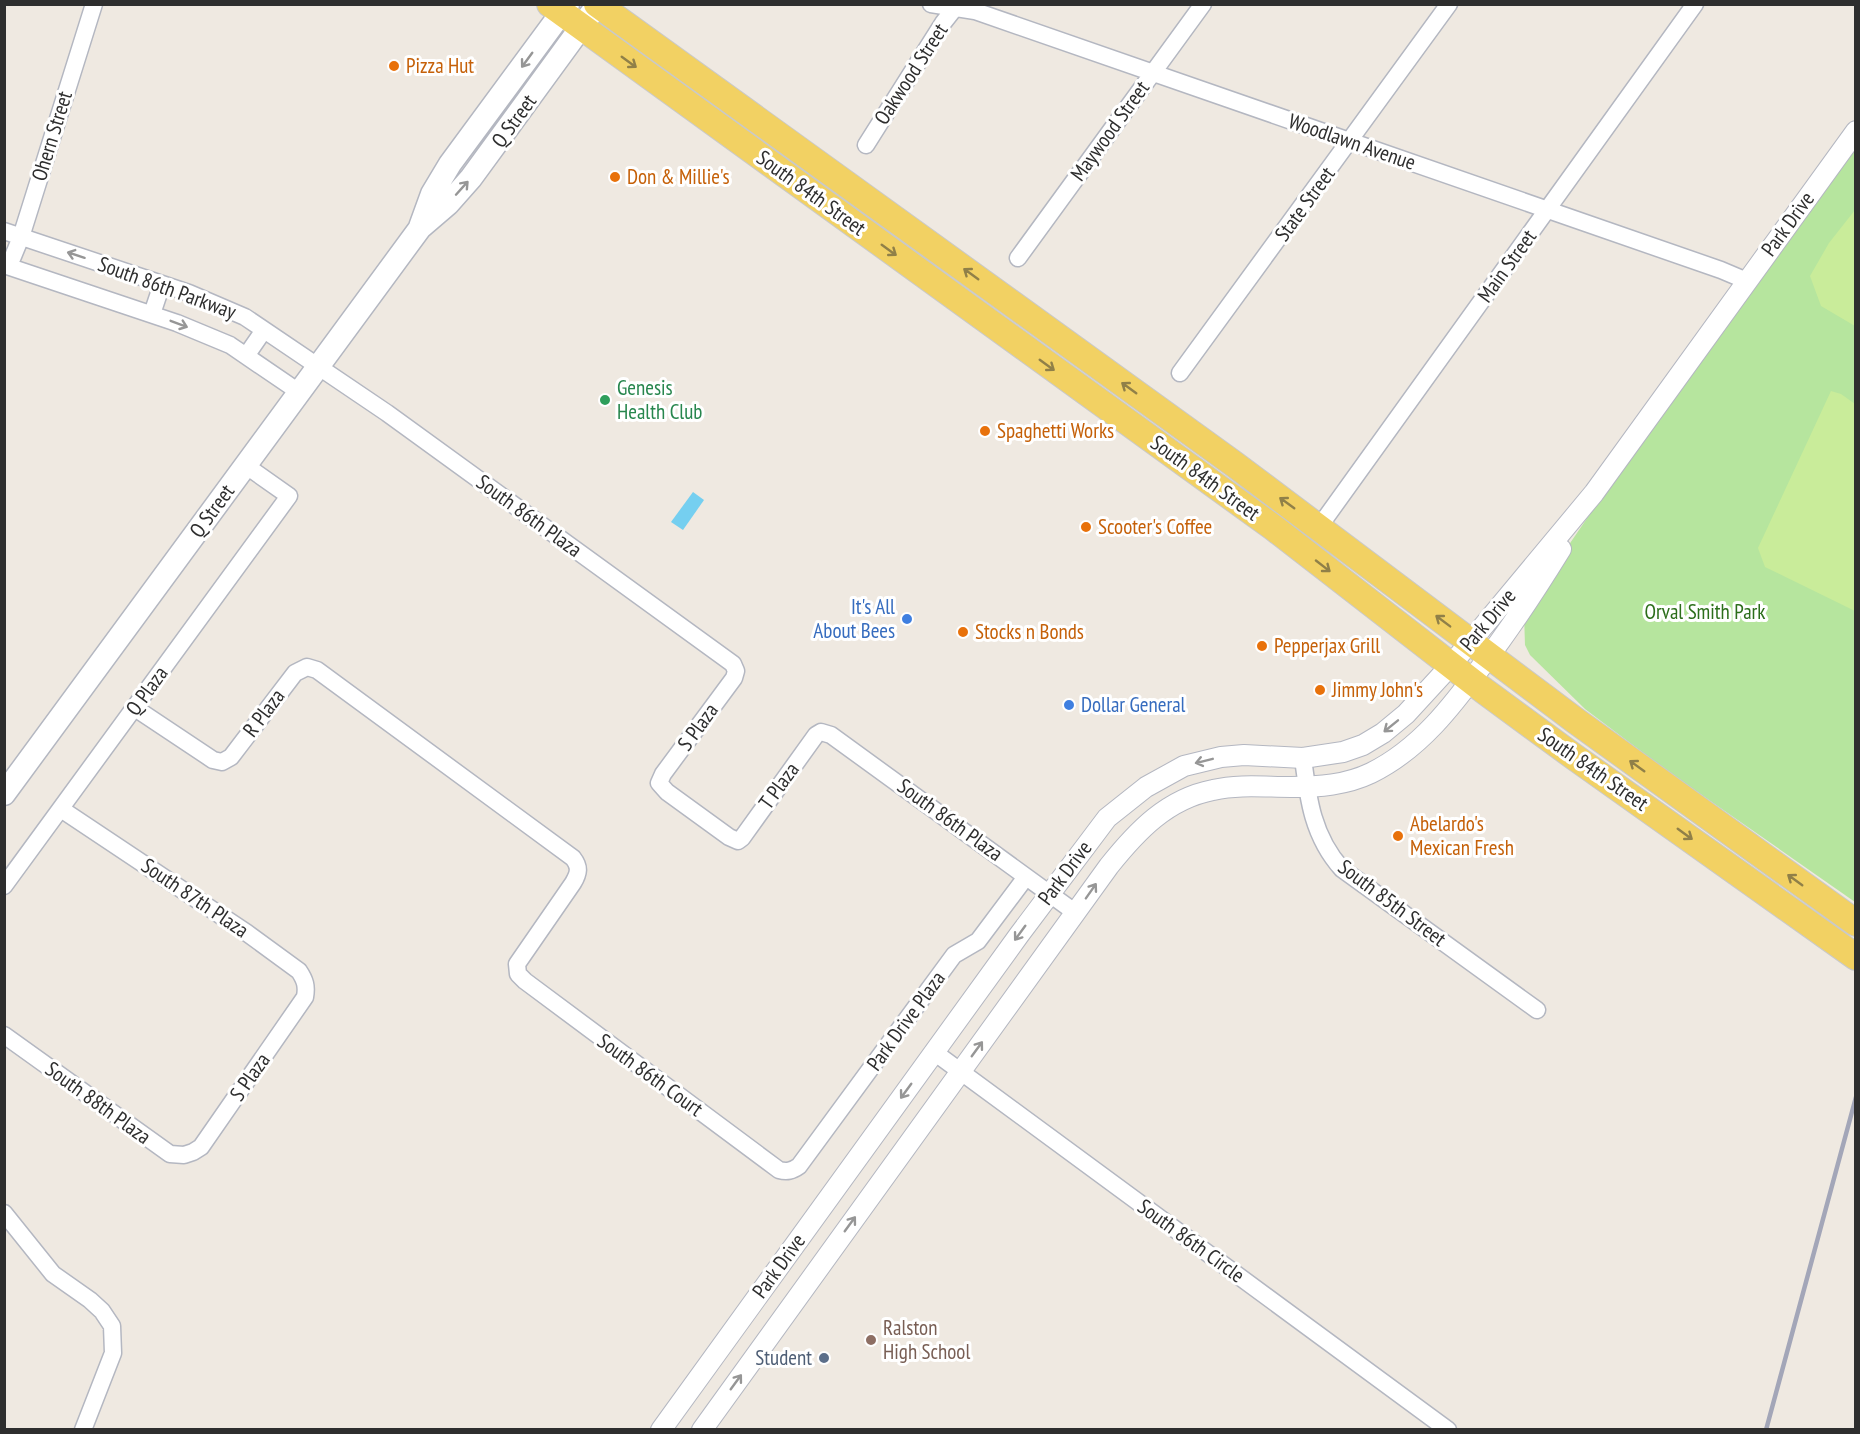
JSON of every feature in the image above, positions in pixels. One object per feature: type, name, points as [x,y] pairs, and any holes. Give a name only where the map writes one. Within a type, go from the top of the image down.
[{"type":"main road","name":"Q Street","points":[[8,783],[420,228],[448,204],[471,178],[598,5]]},
{"type":"main road","name":"South 84th Street","points":[[598,5],[1319,526],[1576,721],[1849,919]]},
{"type":"main road","name":"Q Street","points":[[420,228],[432,194],[450,164],[560,7]]},
{"type":"main road","name":"South 84th Street","points":[[560,7],[582,28],[1274,528],[1471,681],[1573,756],[1856,957]]},
{"type":"street","name":"Ohern Street","points":[[7,266],[21,237],[94,4]]},
{"type":"street","name":"Woodlawn Avenue","points":[[931,4],[956,6],[975,11],[1747,281]]},
{"type":"street","name":"Maywood Street","points":[[1018,258],[1203,4]]},
{"type":"street","name":"State Street","points":[[1180,374],[1351,142],[1449,4]]},
{"type":"street","name":"Main Street","points":[[1319,526],[1695,4]]},
{"type":"street","name":"Oakwood Street","points":[[866,145],[956,6]]},
{"type":"street","name":"Park Drive","points":[[661,1430],[934,1052],[1107,818],[1132,796],[1166,774],[1184,766],[1221,757],[1244,755],[1302,758],[1334,754],[1363,745],[1383,733],[1406,714],[1451,665],[1480,649],[1542,580],[1594,493],[1856,131]]},
{"type":"street","name":"South 86th Parkway","points":[[4,231],[162,284],[245,317],[318,365]]},
{"type":"street","name":"South 86th Parkway","points":[[7,266],[152,314],[230,345],[299,392]]},
{"type":"street","points":[[152,314],[162,284]]},
{"type":"street","points":[[246,356],[264,330]]},
{"type":"street","name":"South 86th Plaza","points":[[318,365],[733,664],[736,671]]},
{"type":"street","name":"Q Plaza","points":[[4,886],[290,496],[245,465]]},
{"type":"street","name":"Park Drive","points":[[702,1430],[1109,866],[1138,831],[1152,819],[1181,801],[1213,790],[1250,786],[1335,785],[1355,780],[1388,764],[1410,748],[1449,710],[1471,681],[1480,649]]},
{"type":"street","name":"R Plaza","points":[[135,708],[213,760],[222,762],[231,757],[295,673],[307,667],[317,670],[573,858],[578,868],[578,875],[519,960],[516,969]]},
{"type":"street","name":"S Plaza","points":[[736,671],[734,678],[663,774],[659,783],[667,792],[729,837],[738,841]]},
{"type":"street","name":"South 86th Plaza","points":[[821,732],[831,735],[1076,913]]},
{"type":"street","name":"T Plaza","points":[[738,841],[816,735],[821,732]]},
{"type":"street","name":"South 85th Street","points":[[1302,758],[1313,817],[1324,846],[1342,868],[1537,1010]]},
{"type":"street","name":"South 87th Plaza","points":[[61,809],[247,933],[299,971],[304,978],[306,988],[303,1002]]},
{"type":"street","name":"Park Drive Plaza","points":[[790,1171],[800,1166],[954,955],[978,940],[1026,877]]},
{"type":"street","name":"South 86th Court","points":[[516,969],[525,981],[619,1053],[779,1170],[790,1171]]},
{"type":"street","name":"S Plaza","points":[[197,1150],[303,1002]]},
{"type":"street","name":"South 88th Plaza","points":[[4,1035],[170,1154],[184,1155],[197,1150]]},
{"type":"street","name":"South 86th Circle","points":[[934,1052],[1448,1430]]},
{"type":"street","points":[[4,1213],[53,1274],[90,1300],[102,1311],[112,1326],[113,1353],[83,1430]]},
{"type":"green space","name":"Orval Smith Park","points":[[1855,144],[1855,902],[1666,770],[1585,709],[1530,655],[1525,645],[1524,614],[1622,467]]},
{"type":"green space","points":[[1855,210],[1855,326],[1821,306],[1810,276],[1829,243]]},
{"type":"green space","points":[[1831,391],[1841,394],[1855,404],[1855,611],[1765,567],[1758,548]]},
{"type":"water","points":[[693,492],[704,500],[683,530],[671,522]]},
{"type":"railway","points":[[1766,1430],[1856,1097]]},
{"type":"place","name":"Pizza Hut","points":[[394,66]]},
{"type":"place","name":"Don & Millie's","points":[[615,177]]},
{"type":"place","name":"Genesis Health Club","points":[[605,400]]},
{"type":"place","name":"Spaghetti Works","points":[[985,431]]},
{"type":"place","name":"Scooter's Coffee","points":[[1086,527]]},
{"type":"place","name":"It's All About Bees","points":[[907,619]]},
{"type":"place","name":"Stocks n Bonds","points":[[963,632]]},
{"type":"place","name":"Pepperjax Grill","points":[[1262,646]]},
{"type":"place","name":"Jimmy John's","points":[[1320,690]]},
{"type":"place","name":"Dollar General","points":[[1069,705]]},
{"type":"place","name":"Abelardo's Mexican Fresh","points":[[1398,836]]},
{"type":"place","name":"Ralston High School","points":[[871,1340]]},
{"type":"place","name":"Student","points":[[824,1358]]}]
